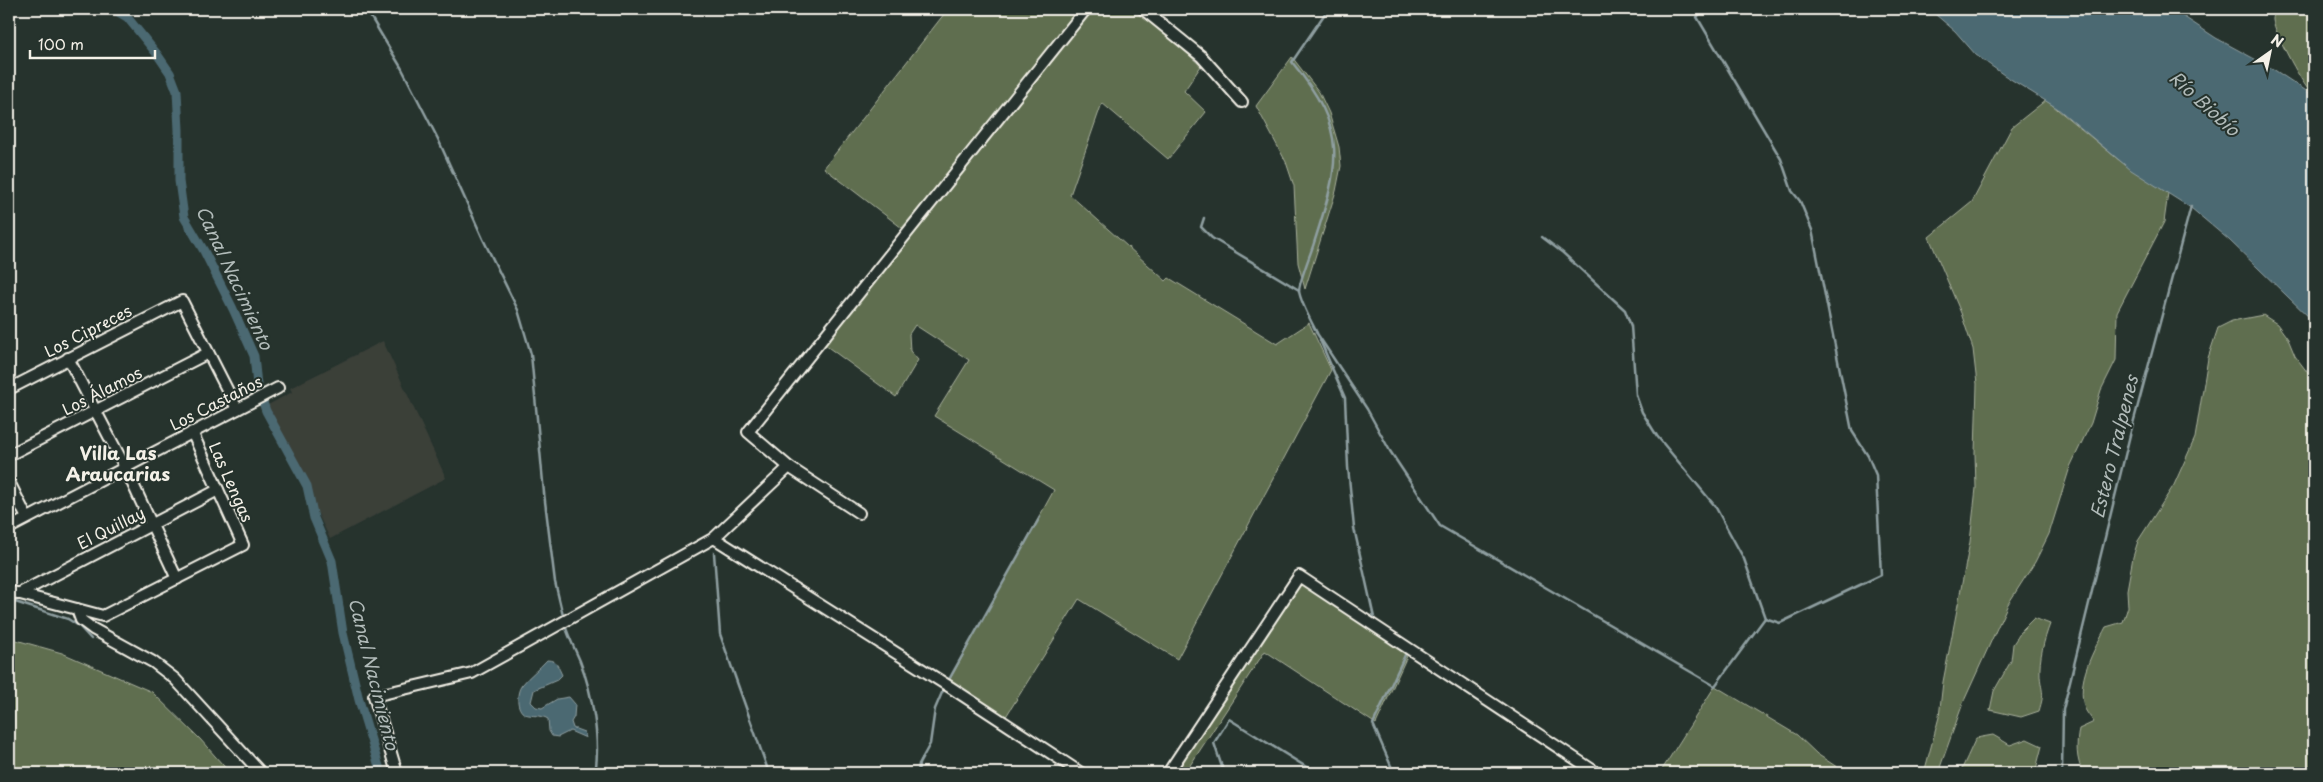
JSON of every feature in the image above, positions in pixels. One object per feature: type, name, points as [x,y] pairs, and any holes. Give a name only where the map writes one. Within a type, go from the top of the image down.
[{"type":"street","points":[[859,513],[789,467],[748,432],[1086,9]]},
{"type":"street","points":[[1143,9],[1201,56],[1242,102]]},
{"type":"street","name":"Los Cipreces","points":[[9,389],[182,301],[208,353]]},
{"type":"street","points":[[208,353],[237,409]]},
{"type":"street","name":"Los Álamos","points":[[9,455],[208,353]]},
{"type":"street","points":[[13,592],[103,616],[177,578],[125,467],[68,358]]},
{"type":"street","name":"Los Castaños","points":[[9,528],[278,388]]},
{"type":"street","name":"Las Lengas","points":[[177,578],[243,545],[192,432]]},
{"type":"street","points":[[397,773],[374,696],[472,672],[714,538],[789,467]]},
{"type":"street","points":[[9,482],[27,518]]},
{"type":"street","name":"El Quillay","points":[[13,592],[218,490]]},
{"type":"street","points":[[714,538],[950,687],[1081,773]]},
{"type":"street","points":[[1168,773],[1299,576],[1597,773]]},
{"type":"street","points":[[77,609],[81,620],[93,630],[153,662],[176,679],[261,773]]},
{"type":"shaded area","points":[[383,341],[446,478],[330,539],[266,406],[292,392],[290,388]]},
{"type":"green space","points":[[948,9],[1079,9],[1008,100],[902,228],[824,168]]},
{"type":"green space","points":[[1091,9],[1138,9],[1201,66],[1184,91],[1206,112],[1168,159],[1102,103],[1070,195],[1166,281],[1169,278],[1277,344],[1309,323],[1331,370],[1177,659],[1079,599],[1005,718],[949,681],[1054,490],[934,416],[969,360],[915,325],[909,334],[910,351],[918,360],[896,397],[825,345]]},
{"type":"green space","points":[[2274,9],[2314,9],[2314,96],[2297,72],[2284,48],[2273,20]]},
{"type":"green space","points":[[1292,57],[1319,92],[1329,113],[1339,147],[1341,166],[1336,191],[1305,289],[1298,263],[1294,186],[1286,162],[1256,106]]},
{"type":"green space","points":[[2046,100],[2120,161],[2168,193],[2164,222],[2117,312],[2116,360],[2101,390],[2091,423],[2070,467],[2049,534],[2035,562],[2008,604],[1963,703],[1938,773],[1924,773],[1939,717],[1943,682],[1970,542],[1976,488],[1977,384],[1973,349],[1961,313],[1929,237],[1972,202],[2012,127]]},
{"type":"green space","points":[[2263,315],[2277,324],[2288,339],[2295,356],[2314,381],[2314,773],[2083,773],[2077,752],[2079,729],[2094,722],[2085,709],[2083,699],[2082,688],[2087,666],[2106,627],[2123,622],[2128,607],[2127,590],[2138,541],[2174,485],[2195,438],[2208,358],[2218,328],[2232,321]]},
{"type":"green space","points":[[1302,582],[1408,654],[1376,724],[1265,651],[1185,773],[1174,773]]},
{"type":"green space","points":[[2034,618],[2050,624],[2040,663],[2042,696],[2039,711],[2021,717],[1990,710],[1994,691],[2011,661],[2013,644],[2023,629]]},
{"type":"green space","points":[[9,638],[62,653],[152,692],[200,739],[230,773],[9,773]]},
{"type":"green space","points":[[1715,686],[1797,735],[1817,754],[1846,773],[1660,773]]},
{"type":"green space","points":[[1993,735],[2010,745],[2027,739],[2042,746],[2035,773],[1960,773],[1976,738]]},
{"type":"water","name":"Río Biobío","points":[[1929,9],[2172,9],[2216,38],[2273,69],[2314,96],[2314,322],[2229,240],[2191,208],[2131,170],[2057,108],[1976,55],[1955,31]]},
{"type":"water","points":[[547,660],[555,663],[562,675],[557,680],[534,690],[531,702],[536,707],[542,708],[557,699],[569,697],[575,704],[574,717],[571,722],[573,728],[584,732],[586,738],[570,731],[558,737],[552,736],[549,731],[548,719],[525,714],[520,709],[518,701],[520,688]]},
{"type":"waterway","name":"Canal Nacimiento","points":[[113,9],[127,17],[157,54],[170,73],[177,91],[179,181],[184,217],[204,251],[233,309],[254,356],[257,385],[266,411],[307,486],[314,518],[332,561],[343,633],[359,700],[381,773]]},
{"type":"waterway","points":[[127,17],[133,9]]},
{"type":"waterway","points":[[366,9],[402,69],[438,139],[483,239],[518,310],[531,354],[544,493],[555,582],[564,620]]},
{"type":"waterway","points":[[1317,333],[1299,291],[1330,190],[1334,148],[1331,129],[1323,108],[1292,62],[1328,9]]},
{"type":"waterway","points":[[1316,332],[1367,409],[1390,451],[1440,526],[1715,686],[1765,618],[1780,623],[1881,575],[1876,475],[1868,456],[1852,431],[1812,230],[1800,201],[1792,191],[1781,159],[1697,17],[1704,9]]},
{"type":"waterway","name":"Estero Tralpenes","points":[[2062,773],[2063,710],[2130,435],[2191,206]]},
{"type":"waterway","points":[[1204,218],[1201,227],[1212,238],[1299,290]]},
{"type":"waterway","points":[[1542,237],[1563,253],[1625,310],[1631,326],[1636,395],[1642,412],[1657,436],[1715,506],[1744,559],[1765,618]]},
{"type":"waterway","points":[[1320,340],[1345,398],[1348,467],[1354,528],[1375,622]]},
{"type":"waterway","points":[[947,683],[1040,517]]},
{"type":"waterway","points":[[714,553],[720,634],[769,773]]},
{"type":"waterway","points":[[9,600],[68,619],[79,626],[91,639]]},
{"type":"waterway","points":[[565,625],[580,661],[592,702],[597,746],[595,773]]},
{"type":"waterway","points":[[1394,773],[1373,724],[1405,655]]},
{"type":"waterway","points":[[918,773],[919,764],[930,744],[935,709],[944,688]]},
{"type":"waterway","points":[[1224,773],[1214,743],[1229,719],[1316,773]]},
{"type":"district","name":"Villa Las Araucarias","points":[[118,464]]}]
